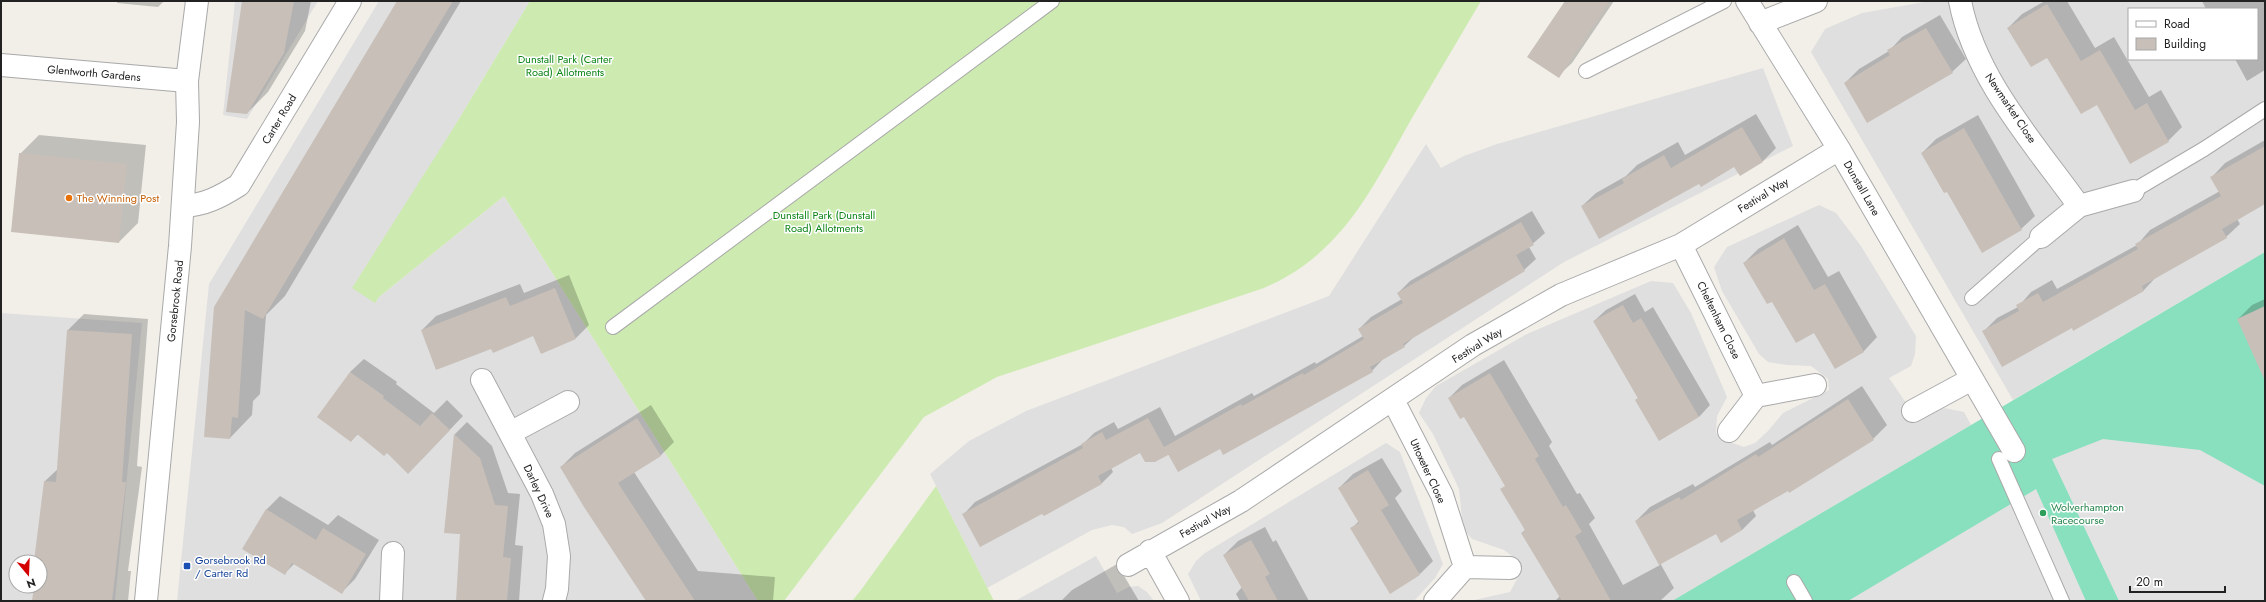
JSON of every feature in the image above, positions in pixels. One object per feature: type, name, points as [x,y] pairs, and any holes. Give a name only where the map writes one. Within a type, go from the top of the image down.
[{"type":"street","name":"Gorsebrook Road","points":[[146,601],[183,206],[188,122],[187,81],[197,1]]},
{"type":"street","name":"Carter Road","points":[[183,206],[200,205],[217,199],[239,185],[350,1]]},
{"type":"street","name":"Dunstall Lane","points":[[1747,1],[1839,149],[1972,379],[2006,455]]},
{"type":"street","points":[[1760,23],[1816,1]]},
{"type":"street","name":"Newmarket Close","points":[[1960,1],[1973,48],[1995,90],[2079,206]]},
{"type":"street","name":"Glentworth Gardens","points":[[1,65],[187,81]]},
{"type":"street","name":"Festival Way","points":[[1128,565],[1241,501],[1473,345],[1561,295],[1681,245],[1839,149]]},
{"type":"street","points":[[2042,237],[2079,206],[2134,191]]},
{"type":"street","name":"Cheltenham Close","points":[[1681,245],[1756,396]]},
{"type":"street","points":[[1913,411],[1972,379]]},
{"type":"street","name":"Darley Drive","points":[[482,380],[542,494],[554,524],[559,556],[557,589],[554,601]]},
{"type":"street","points":[[1728,432],[1756,396],[1815,385]]},
{"type":"street","name":"Uttoxeter Close","points":[[1393,400],[1442,495],[1465,567]]},
{"type":"street","points":[[510,432],[568,402]]},
{"type":"street","points":[[1150,552],[1178,601]]},
{"type":"street","points":[[391,601],[393,553]]},
{"type":"street","points":[[1435,601],[1465,567],[1510,568]]},
{"type":"lane","points":[[613,327],[1052,1]]},
{"type":"lane","points":[[1586,71],[1724,1]]},
{"type":"lane","points":[[2134,191],[2204,150],[2265,109]]},
{"type":"lane","points":[[1972,298],[2042,237]]},
{"type":"lane","points":[[2006,455],[2062,601]]},
{"type":"lane","points":[[1794,582],[1805,601]]},
{"type":"shaded area","points":[[235,1],[318,1],[247,119],[223,115]]},
{"type":"shaded area","points":[[379,1],[530,1],[454,127],[375,303],[379,297],[504,196],[758,601],[177,601],[209,284]]},
{"type":"shaded area","points":[[1930,1],[2265,1],[2265,252],[2013,400],[1811,52],[1825,29],[1862,13]]},
{"type":"shaded area","points":[[1763,68],[1793,146],[1564,262],[1162,523],[1132,534],[1124,527],[1112,525],[1092,530],[987,588],[930,474],[969,441],[1026,411],[1329,296],[1426,144],[1441,168],[1464,156],[1497,144]]},
{"type":"shaded area","points":[[1819,205],[1836,213],[1861,246],[1916,336],[1915,354],[1911,366],[1889,378],[1917,419],[1944,408],[1964,412],[1971,425],[1672,601],[1470,601],[1510,592],[1518,577],[1512,556],[1504,550],[1472,539],[1466,532],[1462,519],[1459,489],[1433,434],[1419,413],[1426,398],[1436,386],[1527,334],[1651,281],[1673,283],[1691,313],[1727,397],[1717,416],[1716,433],[1724,440],[1744,447],[1755,443],[1768,431],[1783,413],[1829,390],[1828,379],[1811,366],[1787,365],[1768,362],[1759,354],[1722,291],[1714,267],[1727,247]]},
{"type":"shaded area","points":[[1,313],[142,323],[115,601],[1,601]]},
{"type":"shaded area","points":[[2103,439],[2200,450],[2265,486],[2265,601],[2119,601],[2052,459]]},
{"type":"shaded area","points":[[1386,443],[1400,452],[1443,564],[1435,578],[1414,601],[1201,601],[1188,574],[1196,561],[1205,553]]},
{"type":"shaded area","points":[[2036,489],[2086,601],[1848,601]]},
{"type":"shaded area","points":[[1096,556],[1117,593],[1129,587],[1138,586],[1147,592],[1154,601],[1015,601]]},
{"type":"green space","name":"Dunstall Park (Dunstall Road) Allotments","points":[[530,1],[1481,1],[1368,194],[1353,216],[1335,238],[1315,257],[1291,274],[1264,288],[997,377],[924,417],[784,601],[758,601],[504,196],[379,297],[375,303],[352,288],[454,127]]},
{"type":"green space","name":"Wolverhampton Racecourse","points":[[2265,252],[2265,601],[1672,601]]},
{"type":"green space","points":[[936,486],[994,601],[852,601],[861,590]]},
{"type":"building","points":[[242,1],[294,1],[284,53],[247,114],[226,112]]},
{"type":"building","points":[[397,1],[453,1],[263,319],[245,310],[238,418],[232,417],[230,439],[204,437],[214,307]]},
{"type":"building","points":[[1565,1],[1610,1],[1559,78],[1527,57]]},
{"type":"building","points":[[2047,4],[2081,61],[2100,50],[2135,110],[2147,103],[2169,142],[2130,164],[2097,105],[2081,114],[2047,58],[2031,67],[2007,28]]},
{"type":"building","points":[[1926,28],[1953,73],[1867,123],[1844,83],[1890,55],[1887,50]]},
{"type":"building","points":[[1742,127],[1763,162],[1740,176],[1734,167],[1701,187],[1699,184],[1599,239],[1581,206],[1624,183],[1622,179],[1664,155],[1671,168]]},
{"type":"building","points":[[1964,128],[2022,230],[1982,253],[1947,192],[1944,193],[1921,153]]},
{"type":"building","points":[[2265,146],[2265,204],[2222,229],[2227,238],[2142,286],[2144,291],[2073,331],[2072,328],[2002,367],[1982,331],[2019,311],[2016,305],[2038,293],[2043,302],[2138,249],[2135,244],[2221,196],[2210,177]]},
{"type":"building","name":"The Winning Post","points":[[19,153],[127,164],[119,243],[11,232]]},
{"type":"building","points":[[1521,222],[1534,245],[1516,255],[1525,271],[1403,344],[1405,347],[1370,367],[1373,372],[1223,455],[1220,449],[1178,472],[1168,454],[1155,462],[1145,462],[1140,453],[1098,476],[1102,484],[1044,516],[1042,514],[980,547],[962,514],[1083,448],[1081,444],[1102,432],[1106,440],[1148,418],[1164,447],[1241,404],[1242,406],[1303,373],[1304,375],[1364,339],[1358,329],[1403,303],[1397,293]]},
{"type":"building","points":[[1784,238],[1814,290],[1825,284],[1864,352],[1835,369],[1814,333],[1796,343],[1772,302],[1767,304],[1743,263]]},
{"type":"building","points":[[555,288],[576,339],[541,354],[533,336],[493,353],[491,349],[436,370],[421,330],[506,297],[510,306]]},
{"type":"building","points":[[1623,305],[1633,323],[1641,318],[1699,417],[1659,441],[1635,400],[1638,398],[1593,321]]},
{"type":"building","points":[[2265,306],[2265,381],[2237,319]]},
{"type":"building","points":[[67,330],[132,334],[122,482],[126,482],[112,601],[32,601],[33,594],[48,594],[48,554],[35,554],[44,481],[56,482]]},
{"type":"building","points":[[350,372],[384,396],[383,398],[420,426],[432,413],[450,430],[408,474],[387,453],[384,456],[357,434],[351,442],[317,417]]},
{"type":"building","points":[[1490,373],[1539,456],[1535,459],[1563,507],[1566,505],[1582,532],[1575,536],[1611,601],[1562,601],[1521,533],[1525,530],[1500,489],[1505,486],[1464,417],[1460,419],[1448,398]]},
{"type":"building","points":[[1848,399],[1874,440],[1789,493],[1788,491],[1737,520],[1742,530],[1721,543],[1716,534],[1659,565],[1635,521],[1679,497],[1681,500],[1756,454],[1758,457]]},
{"type":"building","points":[[637,418],[661,456],[618,483],[695,601],[646,601],[584,507],[560,467]]},
{"type":"building","points":[[454,434],[480,458],[495,505],[508,506],[503,557],[511,558],[507,601],[456,601],[460,534],[444,533]]},
{"type":"building","points":[[1368,470],[1389,505],[1381,510],[1420,575],[1390,594],[1350,528],[1359,523],[1338,488]]},
{"type":"building","points":[[266,509],[316,540],[323,528],[366,554],[342,594],[292,563],[285,575],[242,549]]},
{"type":"building","points":[[1251,540],[1270,574],[1265,577],[1278,601],[1249,601],[1223,555]]},
{"type":"place","name":"The Winning Post","points":[[69,198]]},
{"type":"place","name":"Wolverhampton Racecourse","points":[[2043,513]]},
{"type":"place","name":"Gorsebrook Rd / Carter Rd","points":[[187,566]]},
{"type":"park label","name":"Dunstall Park (Carter Road) Allotments","points":[[565,65]]}]
